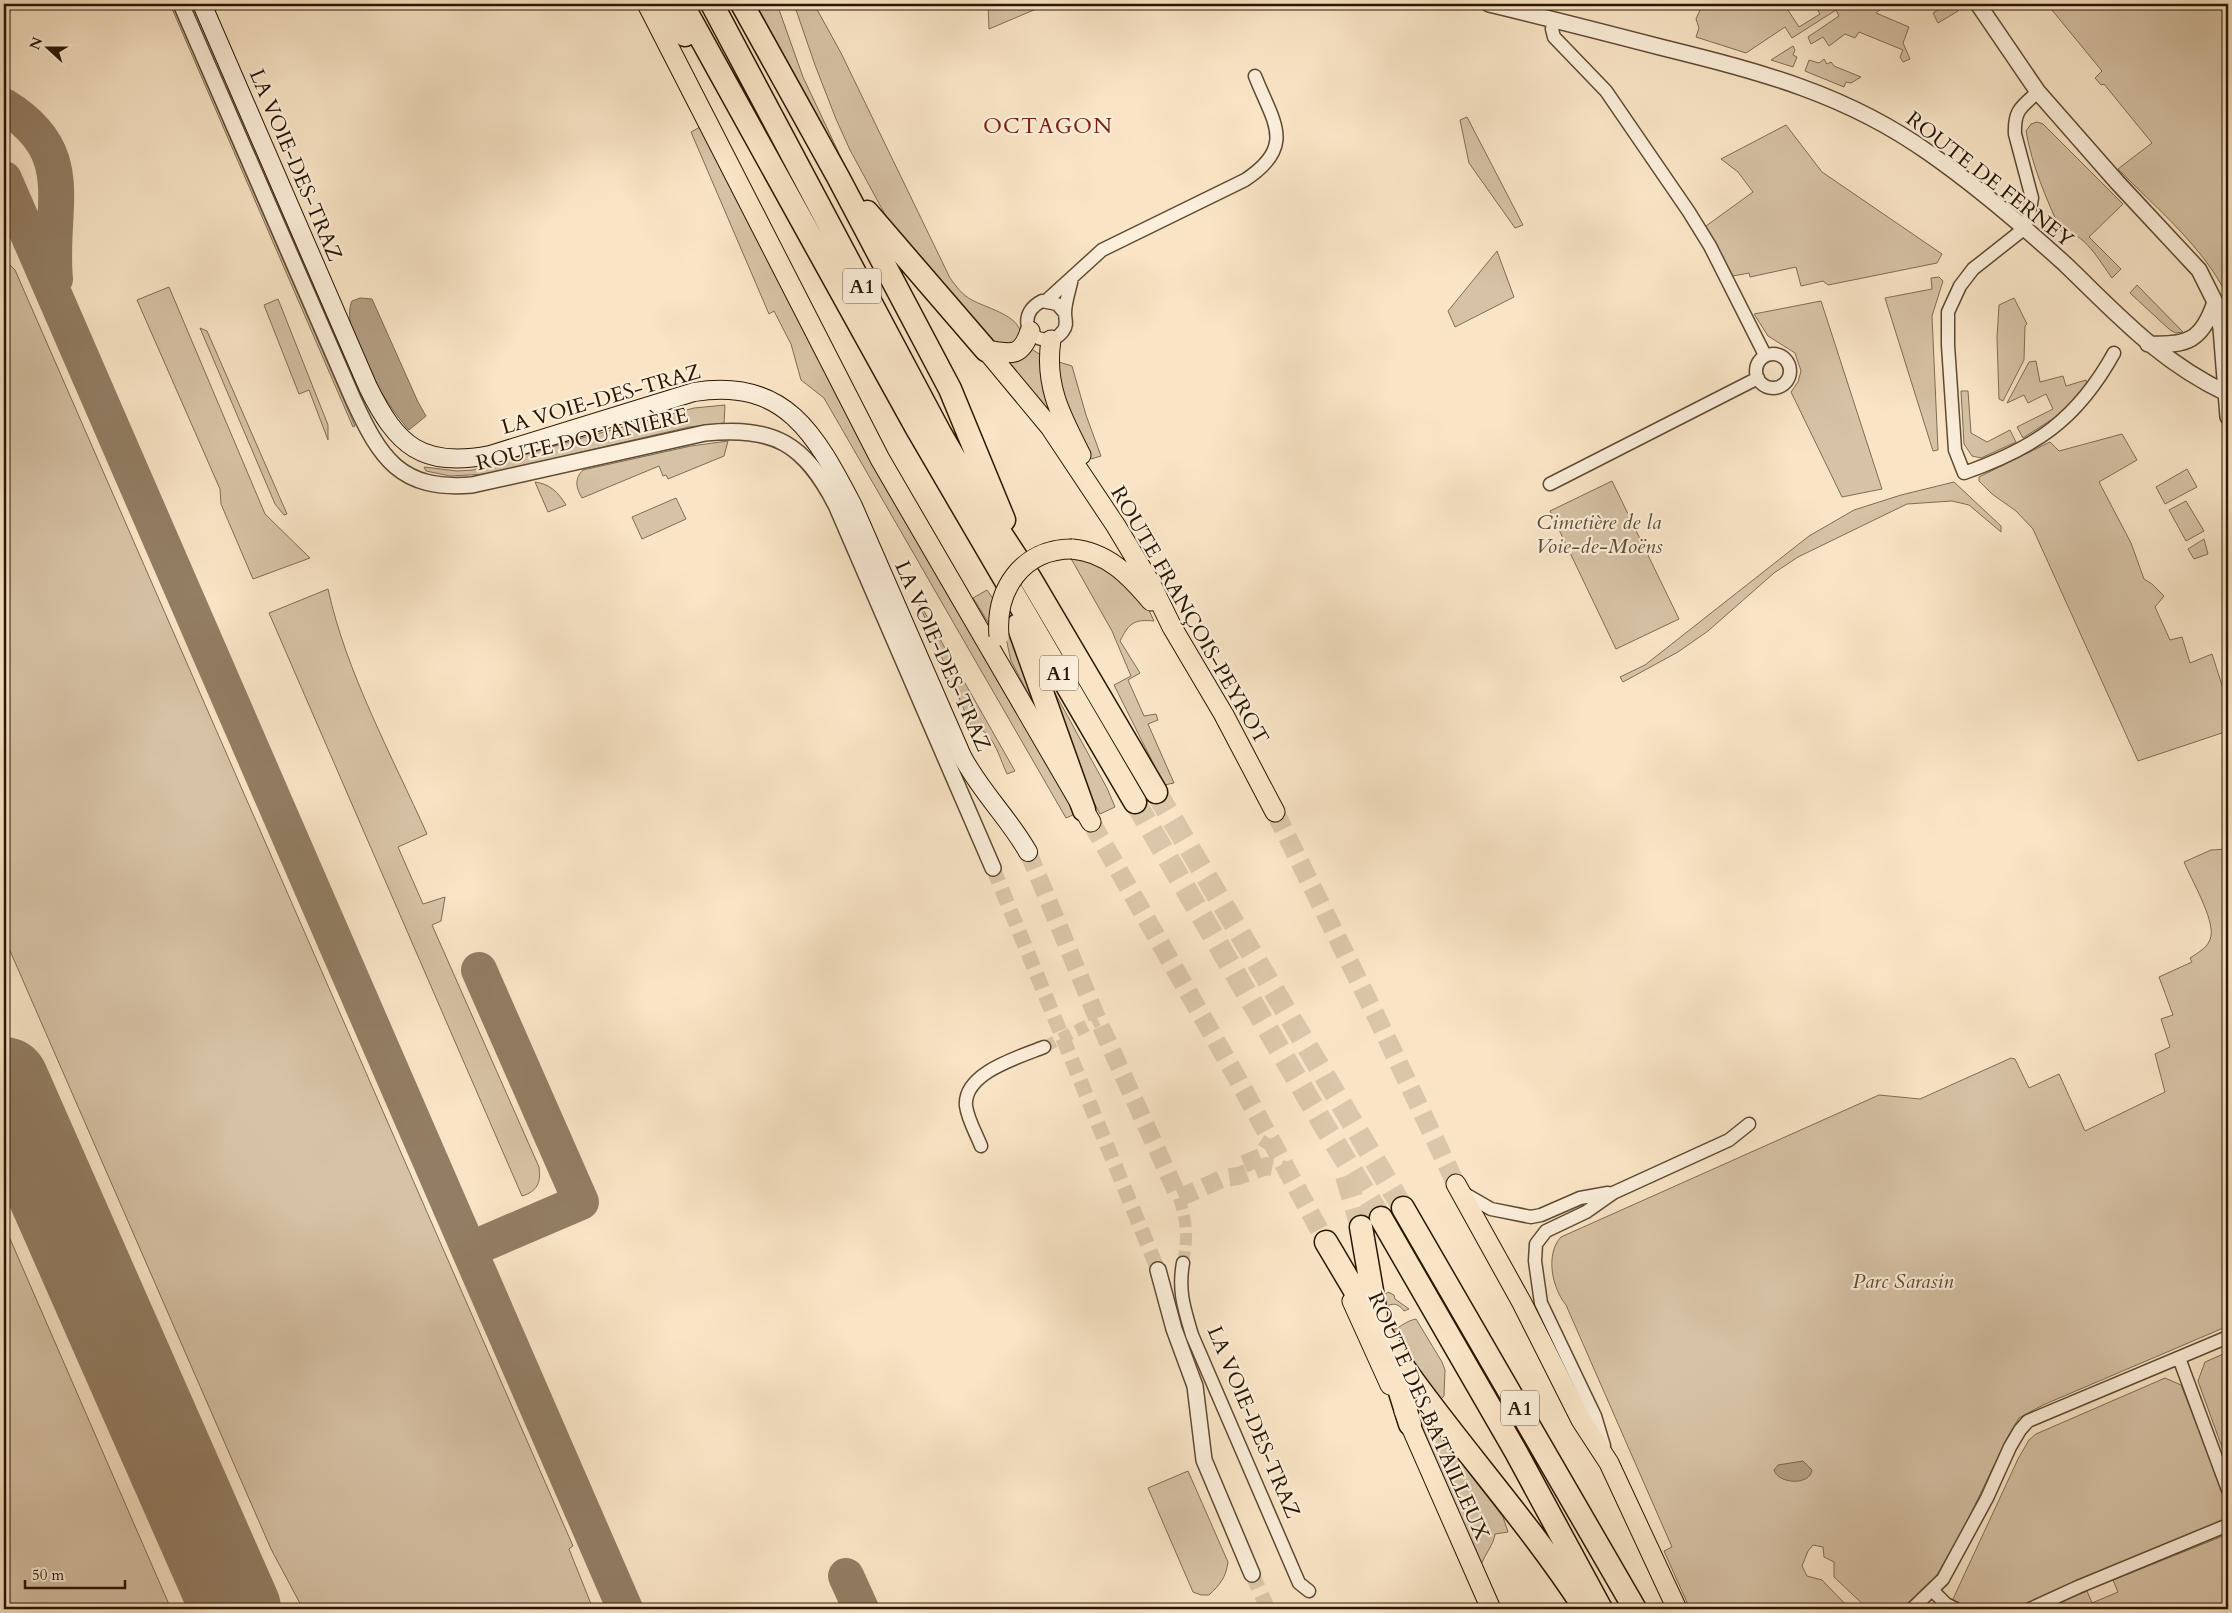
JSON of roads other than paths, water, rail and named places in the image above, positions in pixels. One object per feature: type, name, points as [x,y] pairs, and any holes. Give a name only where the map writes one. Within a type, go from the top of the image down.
[{"type":"highway","points":[[663,4],[752,132]]},
{"type":"highway","name":"A1","points":[[682,4],[983,544],[1135,802]]},
{"type":"highway","name":"A1","points":[[712,4],[940,433],[978,499],[1021,563],[1156,792]]},
{"type":"highway","points":[[742,4],[838,177],[950,389],[1021,563]]},
{"type":"highway","points":[[838,177],[986,350]]},
{"type":"highway","points":[[983,544],[1026,644],[1088,816]]},
{"type":"highway","name":"A1","points":[[1402,1208],[1635,1609]]},
{"type":"highway","name":"A1","points":[[1381,1218],[1516,1452],[1601,1609]]},
{"type":"highway","points":[[1360,1227],[1379,1331],[1410,1424]]},
{"type":"highway","points":[[1326,1242],[1379,1331],[1409,1374],[1539,1544],[1586,1609]]},
{"type":"main road","name":"LA VOIE-DES-TRAZ","points":[[202,4],[368,387],[383,416],[401,438],[428,455],[461,459],[490,455],[649,405],[700,392],[738,390],[755,394],[779,404],[811,435],[854,506],[962,756],[976,780],[1008,821],[1028,852]]},
{"type":"main road","points":[[647,4],[880,459],[1013,686],[1060,771],[1088,816]]},
{"type":"main road","points":[[986,350],[1014,352],[1024,346],[1030,331]]},
{"type":"main road","points":[[1051,340],[1048,362],[1054,393],[1062,418],[1116,526]]},
{"type":"main road","name":"ROUTE FRANÇOIS-PEYROT","points":[[986,350],[1050,427],[1116,526],[1151,584],[1172,627],[1224,715],[1275,812]]},
{"type":"main road","points":[[1013,686],[999,636],[998,617],[1006,588],[1016,572],[1038,556],[1060,549],[1072,549],[1094,554],[1117,566],[1138,586],[1172,627]]},
{"type":"main road","points":[[1458,1188],[1522,1303],[1581,1420],[1608,1462],[1678,1609]]},
{"type":"main road","name":"ROUTE DES BATAILLEUX","points":[[1326,1242],[1377,1359],[1410,1424],[1491,1609]]},
{"type":"street","name":"ROUTE DOUANIÈRE","points":[[181,4],[352,399],[378,448],[401,471],[410,477],[433,485],[451,487],[472,485],[684,437],[725,431],[756,433],[783,442],[804,457],[823,481],[842,517],[993,868]]},
{"type":"street","name":"ROUTE DE FERNEY","points":[[1489,4],[1725,64],[1794,84],[1826,95],[1895,130],[1932,155],[2025,228],[2148,344],[2185,371],[2227,393]]},
{"type":"street","points":[[1978,4],[2038,92],[2117,182],[2199,270],[2215,302],[2221,328],[2228,417]]},
{"type":"street","points":[[1554,20],[1552,29],[1554,37],[1606,91],[1689,212],[1710,246],[1765,356]]},
{"type":"street","points":[[1046,301],[1102,250],[1245,180],[1256,173],[1271,158],[1276,150],[1277,133],[1255,76]]},
{"type":"street","points":[[2038,92],[2019,109],[2015,124],[2015,134],[2032,198],[2025,228],[1973,269],[1960,286],[1948,312],[1948,345],[1955,450],[1964,473],[2014,453],[2046,436],[2081,403],[2103,373],[2114,353]]},
{"type":"street","points":[[1065,313],[1057,304],[1046,301],[1037,303],[1029,313],[1030,331],[1039,338],[1051,340],[1063,332],[1072,278]]},
{"type":"street","points":[[2148,344],[2180,343],[2193,339],[2204,327],[2215,302]]},
{"type":"street","points":[[1774,354],[1785,358],[1790,367],[1788,378],[1780,386],[1770,388],[1765,386],[1758,378],[1758,364],[1765,356],[1774,354]]},
{"type":"street","points":[[1550,484],[1758,378]]},
{"type":"street","points":[[981,1146],[968,1114],[966,1100],[969,1089],[985,1074],[1044,1047]]},
{"type":"street","points":[[1608,1462],[1595,1416],[1541,1303],[1535,1253],[1540,1238],[1546,1231],[1586,1212],[1613,1193],[1729,1140],[1749,1124]]},
{"type":"street","points":[[1458,1188],[1490,1209],[1531,1217],[1541,1215],[1580,1198],[1613,1193]]},
{"type":"street","name":"LA VOIE-DES-TRAZ","points":[[1182,1263],[1179,1283],[1181,1297],[1195,1342],[1299,1583],[1309,1591]]},
{"type":"street","points":[[1158,1270],[1174,1329],[1195,1386],[1204,1460],[1252,1574]]},
{"type":"street","points":[[1912,1609],[1943,1579],[1987,1498],[2010,1447],[2028,1421],[2228,1337]]},
{"type":"street","points":[[2179,1358],[2228,1490]]},
{"type":"street","points":[[2030,1609],[2078,1587],[2228,1525]]},
{"type":"street","points":[[1932,1590],[1946,1604],[1956,1609]]},
{"type":"tunnel","points":[[1156,792],[1403,1208]]},
{"type":"tunnel","points":[[1135,802],[1322,1122],[1381,1218]]},
{"type":"tunnel","points":[[1275,812],[1378,1020],[1456,1184]]},
{"type":"tunnel","points":[[1091,822],[1236,1076],[1326,1242]]},
{"type":"tunnel","points":[[1028,852],[1098,1020],[1179,1198],[1224,1178],[1238,1176],[1267,1166],[1286,1170]]},
{"type":"tunnel","points":[[993,868],[1158,1270]]},
{"type":"tunnel","points":[[1044,1047],[1098,1020]]},
{"type":"tunnel","points":[[1244,1164],[1261,1157],[1272,1140]]},
{"type":"tunnel","points":[[1346,1176],[1361,1227]]},
{"type":"tunnel","points":[[1179,1198],[1186,1230],[1183,1263]]},
{"type":"tunnel","points":[[1252,1574],[1268,1609]]},
{"type":"district","name":"OCTAGON","points":[[1048,125]]},
{"type":"park label","name":"Cimetière de la Voie-de-Moëns","points":[[1599,534]]},
{"type":"park label","name":"Parc Sarasin","points":[[1903,1281]]}]
